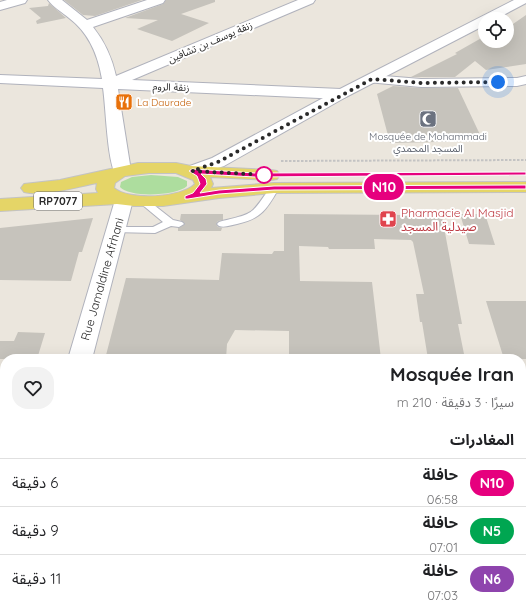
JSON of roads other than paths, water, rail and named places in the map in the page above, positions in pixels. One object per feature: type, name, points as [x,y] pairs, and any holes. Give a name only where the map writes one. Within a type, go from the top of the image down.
[{"type":"main road","name":"RP7077","points":[[0,190],[60,185],[137,169],[168,168],[255,175],[526,174]]},
{"type":"main road","points":[[188,198],[196,194],[201,189],[203,184],[199,175],[192,171]]},
{"type":"main road","points":[[117,173],[105,185],[106,190],[110,195],[128,199]]},
{"type":"main road","name":"RP7077","points":[[0,205],[57,201],[128,199],[178,200],[219,192],[274,188],[526,187]]},
{"type":"street","points":[[0,6],[20,0]]},
{"type":"street","points":[[54,0],[86,25],[104,55],[110,84],[117,173]]},
{"type":"street","points":[[86,25],[159,0]]},
{"type":"street","name":"زنقة يوسف بن تشافين","points":[[110,84],[309,0]]},
{"type":"street","points":[[500,12],[523,0]]},
{"type":"street","points":[[192,171],[218,162],[341,94],[478,23]]},
{"type":"street","name":"زنقة الروم","points":[[0,79],[341,94]]},
{"type":"street","points":[[372,79],[422,83],[522,81],[526,97]]},
{"type":"street","name":"Rue Jamaldine Afrhani","points":[[81,354],[116,230],[128,199]]},
{"type":"lane","points":[[222,224],[244,220],[258,213],[266,204],[274,188]]},
{"type":"lane","points":[[116,230],[155,230],[174,223],[128,199]]},
{"type":"place","name":"La Daurade","points":[[124,102]]},
{"type":"place","name":"Mosquée de Mohammadi المسجد المحمدي","points":[[428,119]]},
{"type":"place","name":"Pharmacie Al Masjid صيدلية المسجد","points":[[388,219]]}]
